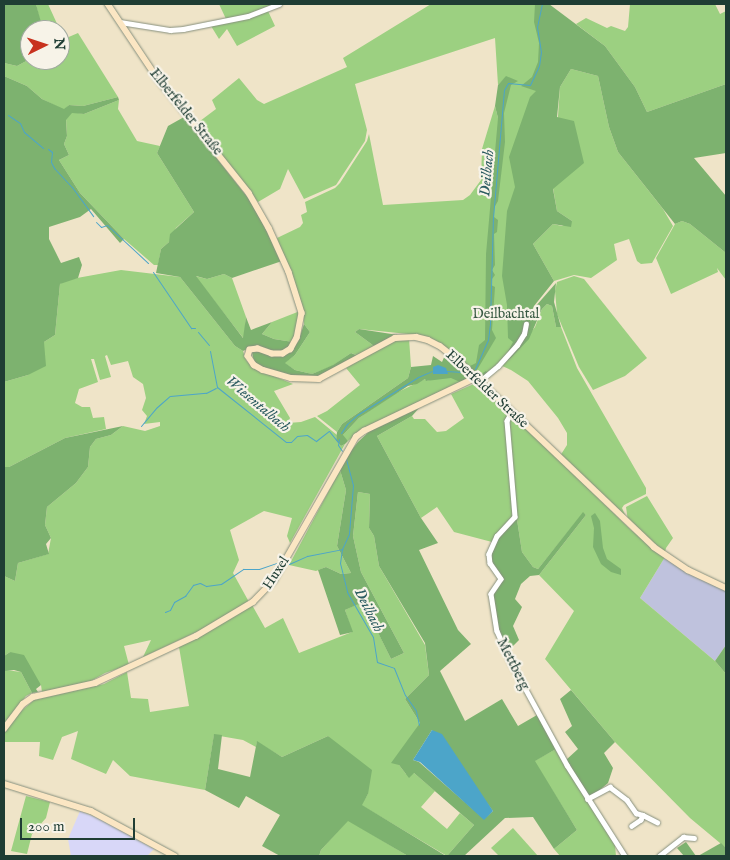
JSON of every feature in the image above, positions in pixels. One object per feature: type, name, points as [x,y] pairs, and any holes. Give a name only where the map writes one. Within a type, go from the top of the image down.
[{"type":"main road","name":"Elberfelder Straße","points":[[108,4],[158,79],[255,201],[289,272],[302,313],[297,338],[291,349],[283,354],[272,354],[258,349],[250,350],[248,356],[254,365],[263,370],[291,378],[319,380],[387,341],[404,336],[416,337],[440,346],[478,379],[654,547],[688,570],[726,588]]},
{"type":"main road","name":"Huxel","points":[[4,729],[23,704],[33,697],[96,683],[204,632],[253,602],[274,580],[356,437],[364,431],[478,379]]},
{"type":"main road","points":[[4,784],[91,811],[175,856]]},
{"type":"street","points":[[120,22],[170,30],[183,29],[248,16],[279,4]]},
{"type":"street","points":[[478,379],[498,366],[517,345],[524,334],[526,324]]},
{"type":"street","name":"Mettberg","points":[[512,412],[506,421],[515,517],[496,536],[489,554],[490,563],[501,579],[491,594],[497,631],[512,664],[587,800],[625,856]]},
{"type":"street","points":[[587,800],[610,787],[627,800],[636,813],[657,822]]},
{"type":"street","points":[[632,826],[641,820],[643,815]]},
{"type":"street","points":[[658,856],[682,837],[694,838]]},
{"type":"shaded area","points":[[665,557],[726,590],[726,645],[715,661],[640,598]]},
{"type":"shaded area","points":[[80,811],[100,819],[154,849],[147,856],[71,856],[68,839]]},
{"type":"green space","points":[[4,4],[36,4],[40,20],[20,20],[20,64],[17,66],[4,63]]},
{"type":"green space","points":[[36,4],[48,4],[55,20],[40,20]]},
{"type":"green space","points":[[219,4],[275,4],[248,14],[226,19]]},
{"type":"green space","name":"Deilbachtal","points":[[431,4],[550,4],[545,7],[543,51],[517,280],[532,313],[526,332],[505,360],[509,360],[535,327],[542,309],[547,304],[552,306],[556,327],[561,327],[577,368],[646,488],[646,494],[624,505],[622,508],[626,517],[560,456],[567,445],[567,433],[558,418],[528,381],[500,365],[483,377],[471,366],[468,367],[418,335],[359,329],[355,332],[374,346],[359,356],[351,353],[332,366],[312,374],[295,370],[284,363],[295,355],[310,332],[304,324],[302,305],[277,238],[300,227],[303,223],[301,215],[307,212],[305,202],[335,188],[340,183],[367,141],[369,134],[383,205],[463,200],[470,195],[481,180],[482,149],[495,106],[498,118],[506,77],[498,85],[495,38],[355,84],[367,130],[365,141],[336,185],[304,199],[288,169],[280,189],[258,202],[196,124],[216,109],[212,100],[239,78],[257,100],[264,104],[347,67],[343,58]]},
{"type":"green space","points":[[535,4],[549,4],[605,46],[635,87],[647,112],[726,84],[726,153],[694,158],[726,196],[726,253],[690,224],[682,221],[675,224],[618,152],[609,127],[598,76],[571,69],[560,87],[557,117],[574,121],[584,163],[553,189],[557,211],[572,221],[571,227],[553,224],[533,244],[554,281],[534,306],[524,333],[504,359],[513,342],[508,338],[507,305],[502,276],[507,211],[515,187],[509,157],[530,97],[536,91],[521,86],[532,77],[538,62],[539,43],[534,22]]},
{"type":"green space","points":[[630,4],[715,4],[720,14],[726,11],[726,84],[647,112],[635,87],[605,46],[576,24],[586,18],[607,28],[611,26],[625,31],[628,27]]},
{"type":"green space","points":[[268,11],[275,26],[237,46],[227,29],[219,39],[211,26]]},
{"type":"green space","points":[[78,33],[118,97],[83,106],[69,105],[64,110],[42,99],[27,86],[4,76],[4,63],[17,66],[20,64],[20,70],[70,70],[70,36]]},
{"type":"green space","points":[[571,69],[598,76],[609,127],[618,152],[663,209],[673,226],[652,263],[641,264],[637,261],[629,239],[614,244],[617,260],[591,278],[574,275],[554,281],[533,244],[553,224],[562,226],[572,221],[557,211],[553,188],[560,87]]},
{"type":"green space","points":[[4,76],[27,86],[42,99],[64,109],[69,105],[83,106],[118,97],[119,100],[84,114],[72,113],[66,120],[67,136],[64,144],[69,155],[59,160],[80,193],[124,239],[120,243],[91,209],[80,217],[49,227],[49,239],[61,263],[79,257],[82,265],[78,278],[60,284],[55,335],[44,342],[46,366],[28,375],[4,382]]},
{"type":"green space","points":[[506,76],[518,81],[511,85],[504,113],[505,142],[498,201],[494,208],[494,217],[498,220],[497,232],[494,234],[495,265],[492,270],[495,275],[491,285],[495,287],[492,330],[496,338],[477,370],[481,374],[486,371],[488,374],[480,377],[468,367],[476,363],[479,345],[485,340],[486,254],[498,118],[495,106],[498,85]]},
{"type":"green space","points":[[119,100],[118,109],[137,141],[160,146],[157,153],[194,212],[176,228],[169,242],[161,249],[158,265],[154,265],[124,239],[80,193],[59,160],[69,155],[64,144],[67,136],[66,119],[72,112],[84,114]]},
{"type":"green space","points":[[184,117],[252,203],[282,261],[232,278],[224,274],[207,279],[196,276],[243,338],[246,317],[251,330],[272,322],[262,334],[274,339],[293,342],[285,351],[277,353],[254,346],[243,351],[235,346],[180,277],[156,273],[161,249],[169,242],[170,234],[194,212],[157,153],[168,126]]},
{"type":"green space","points":[[682,221],[690,224],[726,253],[726,280],[717,268],[718,272],[671,294],[656,258],[675,224]]},
{"type":"green space","points":[[121,270],[180,277],[235,346],[243,351],[246,360],[252,367],[293,384],[274,391],[290,418],[288,423],[301,422],[315,417],[337,435],[336,441],[341,446],[345,444],[290,543],[287,536],[292,518],[264,511],[230,530],[239,560],[233,573],[249,602],[205,628],[143,657],[151,640],[124,646],[129,665],[105,673],[91,681],[42,692],[41,685],[10,652],[4,656],[4,576],[15,581],[18,563],[48,554],[51,538],[45,525],[47,507],[76,483],[88,467],[90,447],[96,439],[111,435],[123,426],[145,431],[160,426],[160,422],[144,424],[147,416],[142,410],[146,398],[143,384],[133,377],[128,361],[111,365],[107,355],[105,356],[111,377],[100,380],[94,359],[91,359],[98,382],[79,389],[75,403],[82,407],[90,407],[93,418],[104,417],[106,429],[65,438],[9,467],[4,467],[4,382],[28,375],[44,342],[55,335],[60,284],[66,280]]},
{"type":"green space","points":[[224,274],[232,278],[246,317],[244,339],[195,276],[207,279]]},
{"type":"green space","points":[[574,276],[584,279],[647,358],[625,376],[593,390],[579,367],[557,314],[555,291],[557,282]]},
{"type":"green space","points":[[556,283],[554,302],[561,327],[556,327],[552,306],[547,304],[542,309],[529,339],[509,360],[505,360],[517,345],[535,307]]},
{"type":"green space","points":[[300,311],[293,342],[274,339],[262,334],[272,322]]},
{"type":"green space","points":[[304,324],[310,332],[295,355],[285,363],[295,370],[312,374],[333,365],[351,353],[358,356],[324,376],[294,377],[259,366],[254,362],[252,352],[256,351],[280,356],[298,342]]},
{"type":"green space","points":[[359,329],[398,335],[374,346],[355,332]]},
{"type":"green space","points":[[409,338],[411,367],[408,378],[342,424],[337,432],[317,416],[327,411],[360,385],[346,368],[394,340]]},
{"type":"green space","points":[[446,353],[470,376],[468,378],[460,382],[451,378],[426,381],[425,379],[417,384],[408,386],[359,418],[343,435],[348,441],[345,444],[341,446],[336,441],[337,432],[342,424],[408,378],[411,367],[431,365],[433,356],[442,362]]},
{"type":"green space","points":[[436,378],[455,378],[460,382],[362,429],[348,441],[342,436],[359,418],[392,395],[425,379],[427,381]]},
{"type":"green space","points":[[476,383],[510,413],[506,421],[514,517],[492,542],[454,532],[437,507],[421,518],[377,436],[412,416],[414,419],[425,419],[437,432],[446,431],[464,418],[451,394]]},
{"type":"green space","points":[[419,408],[412,416],[377,436],[421,518],[438,543],[419,550],[458,630],[471,644],[440,671],[465,721],[502,699],[518,726],[537,715],[556,749],[535,761],[577,830],[554,849],[533,817],[505,818],[464,856],[447,856],[474,825],[414,773],[409,778],[399,765],[391,763],[420,723],[405,699],[429,675],[425,643],[379,566],[374,536],[369,528],[370,494],[358,492],[353,536],[361,572],[404,653],[391,659],[363,602],[345,610],[353,632],[340,635],[318,570],[326,567],[341,574],[351,573],[337,546],[346,490],[340,470],[347,456],[358,442],[373,428]],"holes":[[[432,730],[493,811],[484,819],[419,762],[413,760]]]},
{"type":"green space","points":[[512,414],[631,530],[665,557],[640,598],[715,661],[726,674],[726,848],[690,818],[615,742],[545,659],[574,611],[539,575],[586,515],[583,513],[538,569],[533,567],[522,552],[516,513],[507,421]]},
{"type":"green space","points":[[123,426],[111,435],[96,439],[90,447],[88,467],[76,483],[47,507],[45,525],[51,538],[46,544],[49,554],[18,563],[15,581],[4,576],[4,467],[9,467],[65,438]]},
{"type":"green space","points":[[340,470],[346,490],[337,546],[351,573],[341,574],[326,567],[316,571],[289,565]]},
{"type":"green space","points":[[358,492],[370,494],[369,528],[374,536],[379,566],[425,645],[429,675],[405,699],[420,723],[399,765],[406,774],[414,773],[435,791],[421,807],[447,829],[460,813],[474,825],[447,856],[361,805],[368,794],[328,736],[282,757],[257,742],[256,747],[243,740],[214,735],[205,790],[130,776],[113,760],[106,774],[71,759],[78,731],[62,737],[53,760],[39,756],[40,742],[4,742],[4,733],[19,713],[34,700],[104,684],[127,672],[131,698],[148,699],[150,712],[189,706],[179,647],[252,605],[265,628],[283,618],[299,653],[352,632],[345,610],[363,601],[391,659],[404,653],[361,572],[353,536]]},
{"type":"green space","points":[[647,496],[673,538],[665,552],[628,521],[626,507]]},
{"type":"green space","points":[[583,512],[586,515],[539,575],[530,576],[521,584],[515,599],[522,607],[513,626],[519,640],[508,651],[498,632],[492,595],[501,583],[491,563],[490,554],[493,544],[516,513],[522,552],[533,567],[538,569]]},
{"type":"green space","points":[[595,513],[600,521],[603,548],[607,559],[621,569],[621,575],[611,572],[601,564],[593,547],[594,528],[591,516]]},
{"type":"green space","points":[[726,645],[726,674],[715,661]]},
{"type":"green space","points":[[10,652],[24,655],[41,685],[36,689],[38,692],[32,693],[21,672],[14,670],[4,671],[4,656]]},
{"type":"green space","points":[[4,671],[21,672],[32,693],[26,696],[4,724]]},
{"type":"green space","points":[[571,690],[615,742],[604,753],[613,768],[608,783],[589,799],[566,760],[578,749],[565,732],[572,726],[560,699]]},
{"type":"green space","points":[[214,734],[222,735],[218,769],[250,777],[257,741],[282,757],[328,736],[372,770],[368,794],[362,805],[446,856],[408,856],[348,821],[321,850],[319,856],[280,856],[262,846],[280,815],[246,796],[239,808],[205,790]]},
{"type":"green space","points":[[556,749],[615,845],[616,856],[560,856],[554,849],[577,830],[534,761]]},
{"type":"green space","points":[[26,796],[50,802],[46,818],[32,834],[27,854],[11,851]]},
{"type":"green space","points":[[348,820],[408,856],[319,856],[321,850]]},
{"type":"green space","points":[[513,828],[538,856],[499,856],[491,848]]},
{"type":"green space","points":[[686,842],[696,856],[684,856],[677,848]]},
{"type":"green space","points":[[721,843],[726,848],[726,856],[698,856]]},
{"type":"water","points":[[438,365],[446,368],[448,374],[433,374],[433,367]]},
{"type":"water","points":[[432,730],[442,734],[493,811],[484,820],[420,762],[413,760]]},
{"type":"waterway","name":"Deilbach","points":[[475,369],[488,340],[490,323],[493,218],[504,90],[508,83],[530,85],[539,66],[541,52],[537,27],[542,4]]},
{"type":"waterway","name":"Wiesentalbach","points":[[8,115],[20,123],[24,132],[43,148]]},
{"type":"waterway","name":"Wiesentalbach","points":[[48,149],[52,152],[51,162],[54,168],[72,187],[93,216]]},
{"type":"waterway","name":"Wiesentalbach","points":[[96,222],[101,227],[107,225],[148,263]]},
{"type":"waterway","name":"Wiesentalbach","points":[[153,272],[191,328],[195,328]]},
{"type":"waterway","name":"Wiesentalbach","points":[[198,332],[209,345]]},
{"type":"waterway","name":"Wiesentalbach","points":[[210,351],[217,387],[286,442],[291,442],[297,436],[307,435],[316,441],[329,431],[338,442]]},
{"type":"waterway","name":"Deilbach","points":[[341,433],[357,415],[418,377],[432,371]]},
{"type":"waterway","name":"Deilbach","points":[[446,371],[462,372]]},
{"type":"waterway","points":[[141,426],[156,408],[170,396],[206,393],[216,388]]},
{"type":"waterway","name":"Deilbach","points":[[339,439],[338,445],[342,451]]},
{"type":"waterway","name":"Deilbach","points":[[346,459],[353,485],[349,534],[342,549],[340,563],[347,592],[373,637],[377,662],[394,668],[405,695],[416,711],[419,725]]},
{"type":"waterway","points":[[289,564],[307,556],[342,549]]},
{"type":"waterway","points":[[165,612],[170,610],[174,602],[185,596],[193,585],[200,583],[206,586],[221,584],[243,569],[259,569],[276,563]]}]
